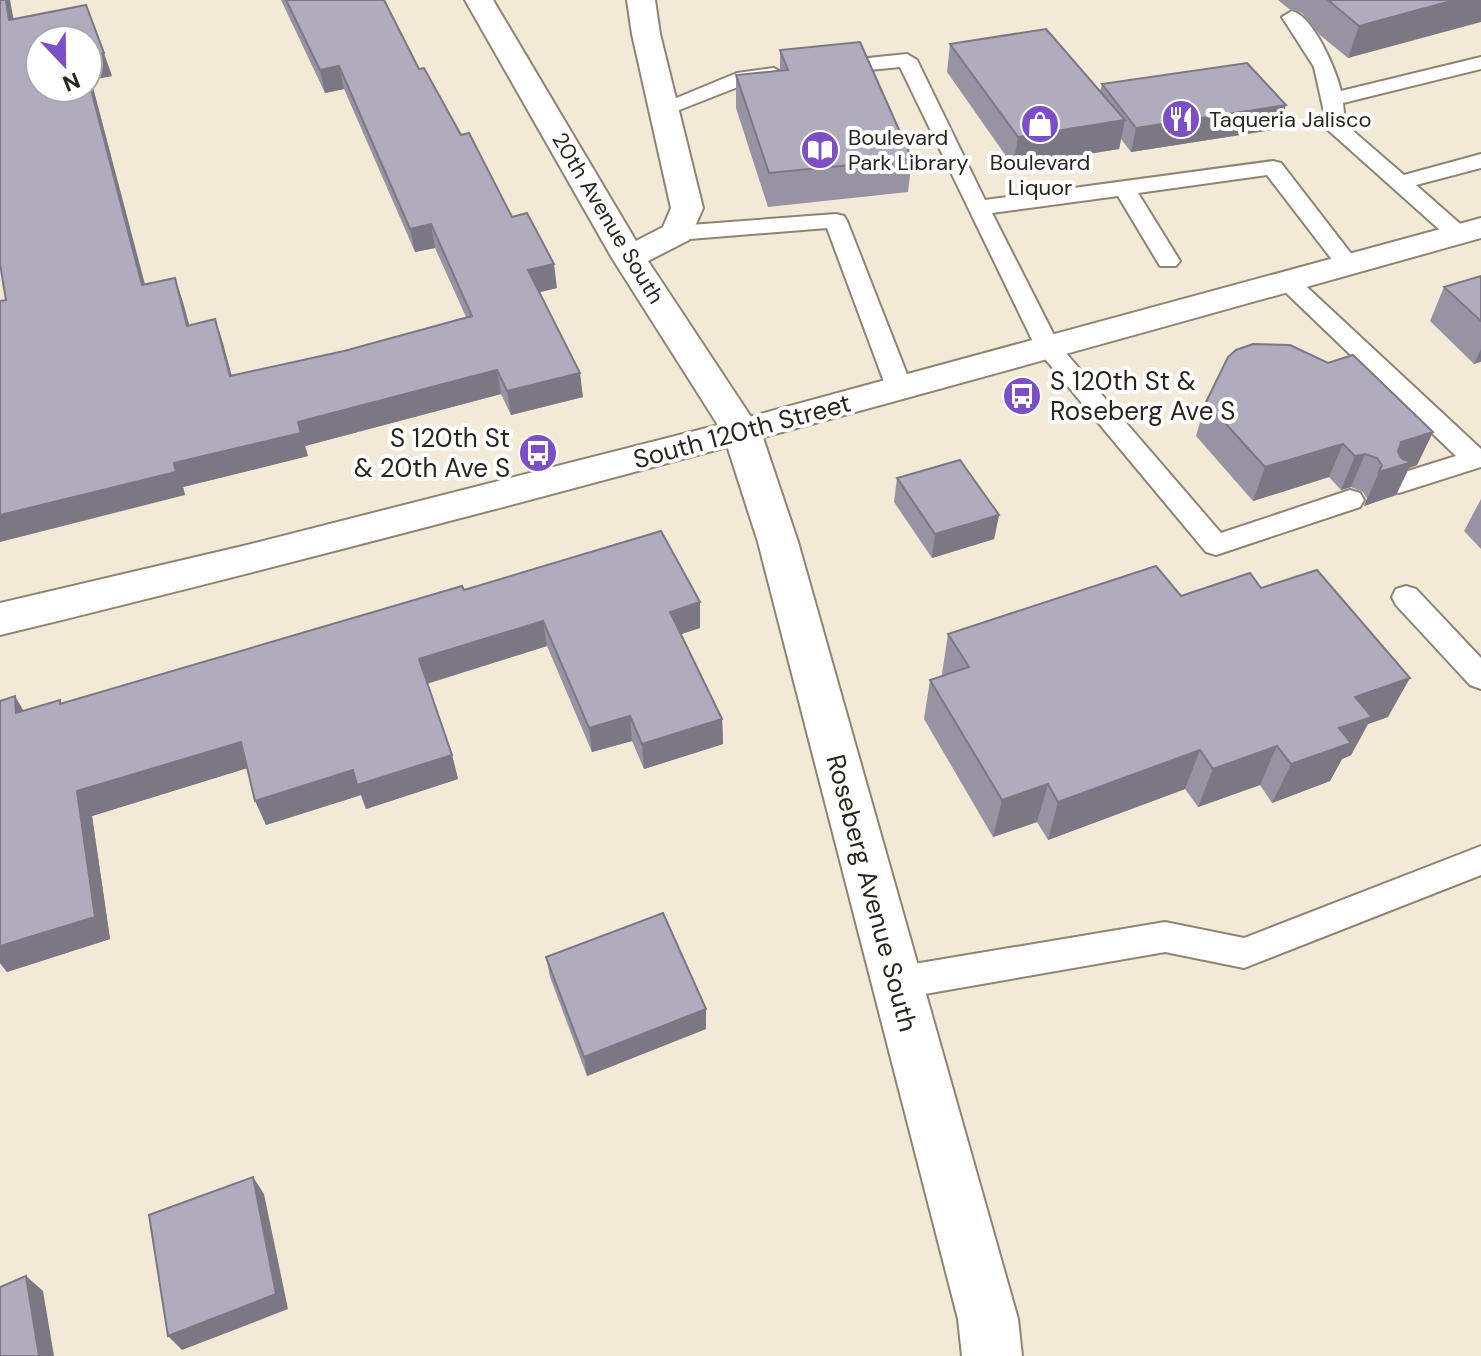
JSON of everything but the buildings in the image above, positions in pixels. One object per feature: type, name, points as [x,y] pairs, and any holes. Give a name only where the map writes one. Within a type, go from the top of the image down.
[{"type":"street","name":"20th Avenue South","points":[[479,0],[629,258],[742,432]]},
{"type":"street","points":[[629,258],[677,233],[687,208],[641,0]]},
{"type":"street","name":"South 120th Street","points":[[0,619],[258,557],[742,432],[1470,231]]},
{"type":"street","name":"Roseberg Avenue South","points":[[742,432],[778,542],[988,1319],[992,1356]]},
{"type":"lane","points":[[1292,17],[1317,49],[1334,99],[1335,126],[1400,183],[1470,231]]},
{"type":"lane","points":[[664,110],[744,77],[907,60],[1048,348],[1216,545],[1350,500]]},
{"type":"lane","points":[[1334,99],[1481,63]]},
{"type":"lane","points":[[1400,183],[1481,161]]},
{"type":"lane","points":[[978,208],[1273,168],[1348,265]]},
{"type":"lane","points":[[1124,188],[1168,261]]},
{"type":"lane","points":[[677,233],[836,221],[899,387]]},
{"type":"lane","points":[[1287,281],[1475,459],[1399,484]]},
{"type":"lane","points":[[1406,597],[1481,677]]},
{"type":"lane","points":[[896,983],[1165,937],[1244,953],[1481,860]]},
{"type":"place","name":"Taqueria Jalisco","points":[[1181,119]]},
{"type":"place","name":"Boulevard Liquor","points":[[1040,124]]},
{"type":"place","name":"Boulevard Park Library","points":[[820,150]]},
{"type":"place","name":"S 120th St & Roseberg Ave S","points":[[1022,396]]},
{"type":"place","name":"S 120th St & 20th Ave S","points":[[538,453]]}]
